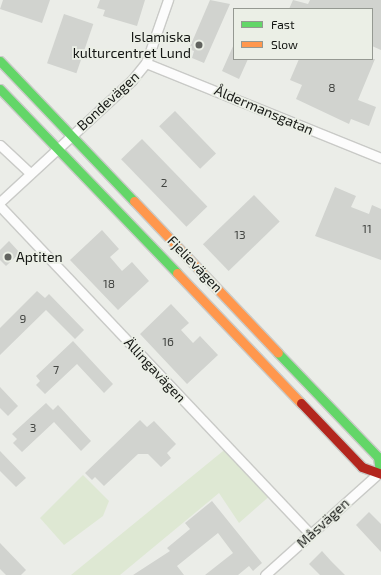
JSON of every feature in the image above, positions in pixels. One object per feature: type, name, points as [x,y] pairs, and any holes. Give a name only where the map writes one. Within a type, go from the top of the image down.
[{"type":"main road","name":"Fjelievägen","points":[[0,61],[378,457],[380,472],[362,466],[0,89]]},
{"type":"street","name":"Bondevägen","points":[[0,202],[132,80],[146,63],[168,0]]},
{"type":"street","name":"Åldermansgatan","points":[[146,63],[381,158]]},
{"type":"street","points":[[0,145],[30,174]]},
{"type":"street","name":"Ällingavägen","points":[[0,206],[310,534]]},
{"type":"street","name":"Måsvägen","points":[[265,575],[380,472]]},
{"type":"green space","points":[[228,447],[272,494],[239,523],[219,493],[120,575],[71,575]]},
{"type":"green space","points":[[83,475],[109,501],[103,516],[64,545],[40,518]]},
{"type":"building","points":[[3,0],[50,0],[42,23],[0,9]]},
{"type":"building","points":[[100,0],[145,0],[137,26],[103,16],[105,10],[97,8]]},
{"type":"building","points":[[210,0],[230,4],[204,63],[192,58],[194,51],[189,49]]},
{"type":"building","points":[[293,0],[308,4],[310,0],[381,0],[381,50],[373,46],[373,8],[289,8]]},
{"type":"building","points":[[64,14],[93,24],[76,73],[47,63]]},
{"type":"building","points":[[233,46],[233,60],[248,60],[239,79],[222,71]]},
{"type":"building","points":[[375,59],[358,100],[376,107],[369,126],[351,119],[349,124],[296,99],[302,85],[290,80],[299,60]]},
{"type":"building","points":[[175,111],[216,153],[200,169],[159,126]]},
{"type":"building","points":[[142,139],[207,207],[186,227],[121,159]]},
{"type":"building","points":[[335,187],[356,196],[351,207],[369,214],[372,205],[381,209],[381,260],[315,236]]},
{"type":"building","points":[[254,195],[280,222],[229,271],[203,244]]},
{"type":"building","points":[[102,230],[119,249],[110,257],[122,271],[132,262],[149,281],[118,310],[70,260]]},
{"type":"building","name":"Aptiten","points":[[9,241],[20,253],[6,266],[0,260],[0,250]]},
{"type":"building","points":[[37,291],[45,298],[49,294],[84,330],[75,339],[46,310],[0,355],[0,328]]},
{"type":"building","points":[[171,304],[189,323],[181,330],[193,343],[200,336],[218,355],[187,384],[140,334]]},
{"type":"building","points":[[73,341],[113,384],[104,393],[77,364],[45,394],[36,385],[40,381],[36,376]]},
{"type":"building","points":[[0,387],[18,406],[8,416],[0,408]]},
{"type":"building","points":[[46,403],[53,410],[58,405],[91,441],[81,451],[54,422],[22,452],[13,443],[17,439],[12,434]]},
{"type":"building","points":[[140,420],[147,427],[154,421],[176,444],[167,453],[171,458],[161,467],[148,454],[138,454],[104,486],[95,477],[92,480],[85,473]]},
{"type":"building","points":[[0,451],[26,478],[16,487],[0,471]]},
{"type":"building","points":[[212,501],[262,563],[253,571],[249,566],[238,575],[205,575],[233,553],[218,533],[177,566],[184,575],[133,575],[170,551],[167,548],[190,529],[185,523]]},
{"type":"building","points":[[369,512],[381,524],[381,552],[356,525]]},
{"type":"building","points":[[0,543],[26,570],[21,575],[6,575],[0,569]]},
{"type":"building","points":[[322,551],[345,575],[320,575],[309,564]]},
{"type":"traffic: fast","points":[[0,61],[134,201]]},
{"type":"traffic: fast","points":[[0,89],[177,273]]},
{"type":"traffic: fast","points":[[278,353],[378,457],[380,472]]},
{"type":"traffic: slow","points":[[134,201],[278,353]]},
{"type":"traffic: slow","points":[[177,273],[301,403]]},
{"type":"traffic: jam","points":[[301,403],[362,467],[381,474]]},
{"type":"place","name":"Islamiska kulturcentret Lund","points":[[199,45]]},
{"type":"place","name":"Aptiten","points":[[8,257]]}]
